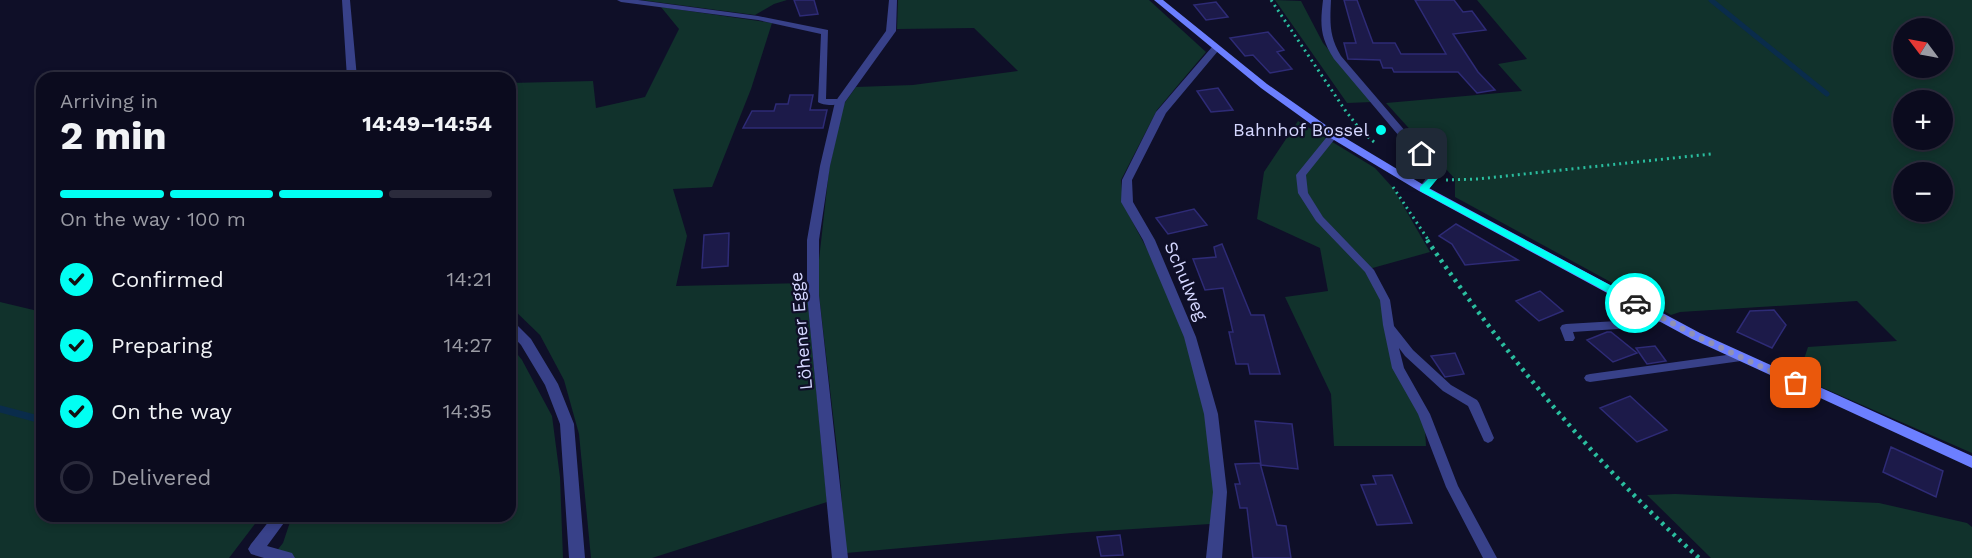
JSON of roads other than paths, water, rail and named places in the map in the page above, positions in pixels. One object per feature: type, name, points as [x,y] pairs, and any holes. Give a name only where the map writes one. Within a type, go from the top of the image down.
[{"type":"main road","points":[[1158,0],[1215,49],[1333,135],[1423,189],[1662,318],[1741,357],[1972,462]]},
{"type":"street","points":[[346,0],[352,72]]},
{"type":"street","name":"Löhener Egge","points":[[840,558],[813,295],[813,240],[825,166],[840,102],[891,32],[893,0]]},
{"type":"street","points":[[1327,0],[1325,23],[1328,42],[1337,57],[1431,167],[1433,178],[1423,189]]},
{"type":"street","name":"Schulweg","points":[[1214,558],[1220,492],[1211,414],[1190,337],[1149,240],[1127,202],[1127,180],[1161,112],[1215,49]]},
{"type":"street","points":[[516,331],[526,342],[551,384],[567,424],[577,558]]},
{"type":"street","points":[[253,554],[277,522]]},
{"type":"street","points":[[253,554],[286,558]]},
{"type":"lane","points":[[621,0],[758,18],[825,32],[822,102],[840,102]]},
{"type":"lane","points":[[1333,135],[1301,175],[1303,193],[1319,219],[1369,270],[1384,300],[1398,368],[1424,414],[1452,488],[1490,558]]},
{"type":"lane","points":[[1569,338],[1566,328],[1617,325],[1662,318]]},
{"type":"lane","points":[[1388,325],[1409,353],[1447,388],[1473,402],[1488,438]]},
{"type":"lane","points":[[1590,378],[1741,357]]},
{"type":"waterway","points":[[1711,0],[1827,94]]},
{"type":"waterway","points":[[0,409],[36,418]]},
{"type":"place","name":"Bahnhof Bossel","points":[[1381,130]]}]
